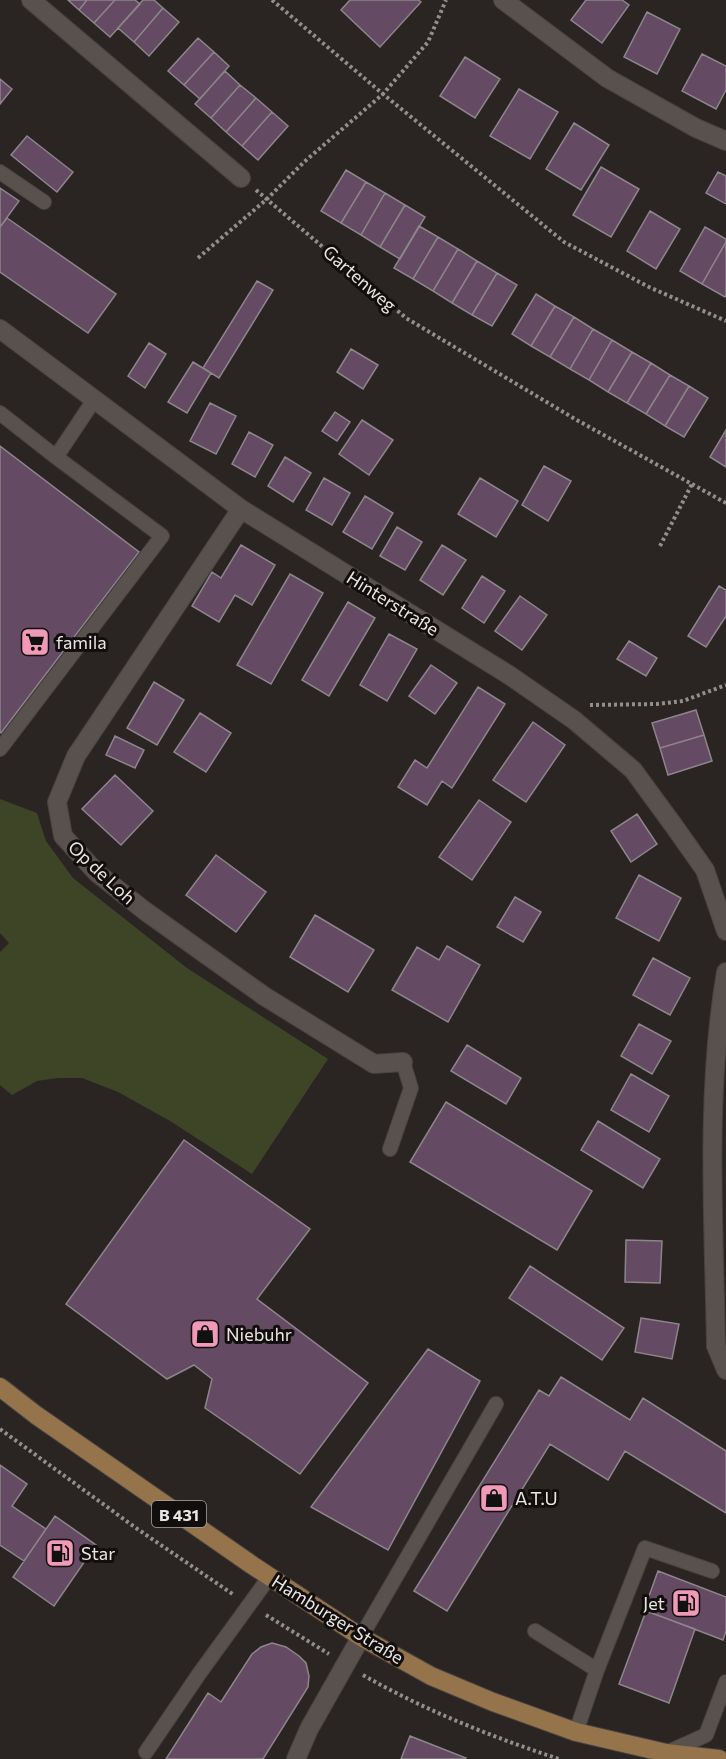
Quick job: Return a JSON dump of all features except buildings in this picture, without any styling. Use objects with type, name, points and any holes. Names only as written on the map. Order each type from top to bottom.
[{"type":"main road","name":"Hamburger Straße","points":[[0,1387],[36,1415],[270,1576],[361,1637],[431,1676],[493,1702],[576,1732],[666,1756],[719,1759]]},
{"type":"street","points":[[31,0],[241,178]]},
{"type":"street","points":[[502,0],[607,78],[696,128],[726,141]]},
{"type":"street","name":"Hinterstraße","points":[[0,329],[241,509],[509,675],[574,720],[633,770],[674,826],[705,870],[726,931]]},
{"type":"street","name":"Op de Loh","points":[[241,509],[75,756],[57,802],[63,836],[97,873],[145,911],[264,996],[374,1064],[402,1062]]},
{"type":"street","points":[[726,972],[716,1055],[713,1134],[720,1161],[716,1346],[726,1370]]},
{"type":"street","points":[[296,1759],[309,1729],[361,1637]]},
{"type":"lane","points":[[0,172],[44,202]]},
{"type":"lane","points":[[56,457],[94,400]]},
{"type":"lane","points":[[0,413],[162,536],[0,749]]},
{"type":"lane","points":[[390,1149],[411,1088],[402,1062]]},
{"type":"lane","points":[[361,1637],[496,1404]]},
{"type":"lane","points":[[576,1732],[597,1670],[645,1548],[712,1571]]},
{"type":"lane","points":[[146,1752],[270,1576]]},
{"type":"lane","points":[[535,1631],[597,1670]]},
{"type":"lane","points":[[666,1756],[706,1735],[726,1682]]},
{"type":"path","points":[[272,0],[564,242],[649,287],[726,321]]},
{"type":"path","points":[[198,258],[383,94],[428,42],[446,0]]},
{"type":"path","name":"Gartenweg","points":[[241,178],[406,318],[575,419],[726,503]]},
{"type":"path","points":[[660,546],[693,484]]},
{"type":"path","points":[[574,720],[590,704],[657,704],[683,701],[726,685]]},
{"type":"green space","points":[[0,799],[37,813],[46,841],[73,878],[187,968],[328,1059],[252,1174],[170,1121],[118,1092],[82,1078],[37,1081],[12,1095],[0,1085],[0,952],[9,943],[0,933]]},
{"type":"place","name":"famila","points":[[35,642]]},
{"type":"place","name":"Niebuhr","points":[[205,1334]]},
{"type":"place","name":"A.T.U","points":[[494,1498]]},
{"type":"place","name":"Star","points":[[60,1553]]},
{"type":"place","name":"Jet","points":[[686,1603]]}]
